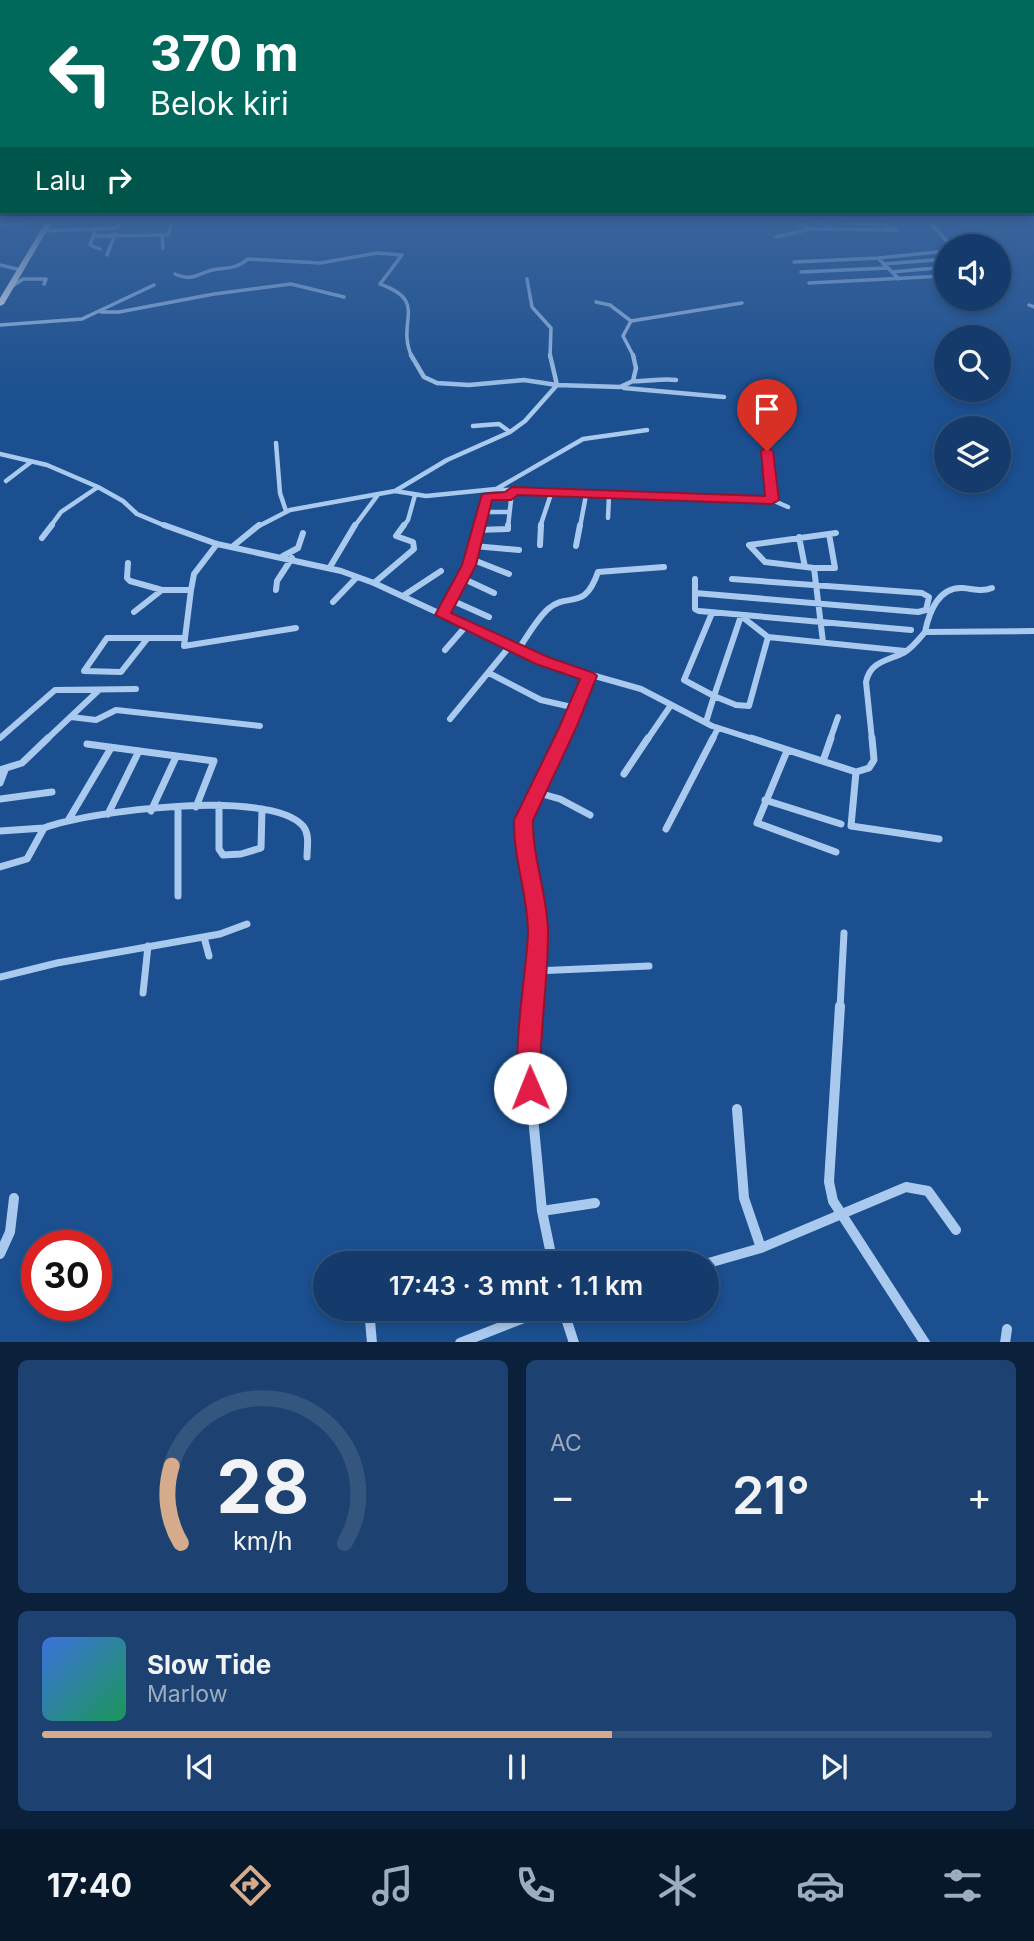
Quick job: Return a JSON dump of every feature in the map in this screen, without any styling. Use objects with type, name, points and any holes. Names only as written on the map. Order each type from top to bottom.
[{"type":"highway","points":[[0,304],[2,294]]},
{"type":"street","points":[[2,294],[20,283]]},
{"type":"street","points":[[381,283],[397,289],[405,296],[409,324],[405,337],[424,377],[430,381],[444,384],[519,379],[557,385],[622,387],[724,397]]},
{"type":"street","points":[[528,283],[531,307],[548,319],[551,326],[551,368],[557,385]]},
{"type":"street","points":[[809,283],[817,283]]},
{"type":"street","points":[[0,325],[82,319],[105,312],[291,284],[344,297]]},
{"type":"street","points":[[105,312],[115,302],[154,285]]},
{"type":"street","points":[[596,302],[610,305],[631,321],[742,303]]},
{"type":"street","points":[[82,319],[85,323],[83,326]]},
{"type":"street","points":[[631,321],[623,336],[636,356],[633,382]]},
{"type":"street","points":[[519,379],[520,371]]},
{"type":"street","points":[[622,387],[633,382],[648,382],[657,378],[676,380]]},
{"type":"street","points":[[232,547],[264,522],[286,511],[394,491],[447,460],[510,432],[525,421],[557,385]]},
{"type":"street","points":[[473,426],[501,425],[510,432]]},
{"type":"street","points":[[496,489],[583,439],[648,429]]},
{"type":"street","points":[[276,443],[280,492],[286,511]]},
{"type":"street","points":[[767,451],[772,500]]},
{"type":"street","points":[[2,456],[31,461],[98,487],[123,501],[137,514],[217,544],[330,567],[374,583],[518,650],[589,676],[632,686],[718,728],[856,772],[869,768],[874,760],[866,682],[868,671],[877,663],[907,651],[925,632],[928,616],[946,593],[957,588],[984,591],[992,588]]},
{"type":"street","points":[[6,481],[31,461]]},
{"type":"street","points":[[42,538],[61,512],[98,487]]},
{"type":"street","points":[[394,491],[415,495],[496,489],[512,493]]},
{"type":"street","points":[[480,529],[508,529],[512,493]]},
{"type":"street","points":[[443,615],[471,559],[486,497],[512,493],[772,500],[788,507]]},
{"type":"street","points":[[540,545],[539,531],[551,494]]},
{"type":"street","points":[[374,583],[414,549],[413,542],[396,536],[408,520],[415,495]]},
{"type":"street","points":[[576,546],[586,495]]},
{"type":"street","points":[[330,567],[351,531],[378,496]]},
{"type":"street","points":[[608,518],[609,496]]},
{"type":"street","points":[[483,512],[509,512]]},
{"type":"street","points":[[283,556],[298,548],[303,533]]},
{"type":"street","points":[[829,534],[836,568],[765,562],[749,545],[836,533]]},
{"type":"street","points":[[799,537],[805,567]]},
{"type":"street","points":[[217,544],[194,574],[184,646],[296,628]]},
{"type":"street","points":[[474,546],[519,553]]},
{"type":"street","points":[[276,590],[277,581],[292,558]]},
{"type":"street","points":[[471,559],[509,574]]},
{"type":"street","points":[[128,563],[127,578],[130,581],[162,590],[191,590]]},
{"type":"street","points":[[518,650],[549,608],[583,597],[593,586],[598,572],[664,567]]},
{"type":"street","points":[[814,568],[823,642]]},
{"type":"street","points":[[403,596],[441,571]]},
{"type":"street","points":[[333,602],[357,577]]},
{"type":"street","points":[[462,578],[494,593]]},
{"type":"street","points":[[695,579],[696,610],[911,630]]},
{"type":"street","points":[[695,593],[922,612],[928,609],[929,597],[922,593],[732,579]]},
{"type":"street","points":[[134,612],[162,590]]},
{"type":"street","points":[[451,600],[489,617]]},
{"type":"street","points":[[712,613],[684,680],[742,708],[749,707],[768,637]]},
{"type":"street","points":[[741,616],[768,637],[907,651]]},
{"type":"street","points":[[706,722],[741,616]]},
{"type":"street","points":[[445,650],[466,626]]},
{"type":"street","points":[[925,632],[1034,631]]},
{"type":"street","points":[[147,639],[121,672],[85,671],[107,638],[183,638]]},
{"type":"street","points":[[450,719],[510,646]]},
{"type":"street","points":[[489,673],[519,692],[547,703],[576,708]]},
{"type":"street","points":[[550,1251],[542,1211],[528,1065],[537,923],[533,881],[523,834],[524,820],[535,792],[589,676]]},
{"type":"street","points":[[0,738],[55,690],[136,689]]},
{"type":"street","points":[[0,783],[2,770],[22,763],[99,690]]},
{"type":"street","points":[[624,774],[671,705]]},
{"type":"street","points":[[71,717],[96,720],[116,710],[260,726]]},
{"type":"street","points":[[823,761],[838,717]]},
{"type":"street","points":[[666,829],[718,728]]},
{"type":"street","points":[[87,744],[215,762],[196,807]]},
{"type":"street","points":[[69,819],[111,748]]},
{"type":"street","points":[[108,814],[139,751]]},
{"type":"street","points":[[787,751],[757,819],[760,826],[836,852]]},
{"type":"street","points":[[151,811],[176,757]]},
{"type":"street","points":[[856,772],[851,827],[939,839]]},
{"type":"street","points":[[0,799],[52,792]]},
{"type":"street","points":[[535,792],[560,799],[590,815]]},
{"type":"street","points":[[765,800],[841,824]]},
{"type":"street","points":[[0,831],[44,828],[69,819],[108,814],[246,804],[303,825],[307,831],[307,857]]},
{"type":"street","points":[[219,805],[219,853],[223,855],[241,854],[261,848],[262,809]]},
{"type":"street","points":[[178,809],[178,895]]},
{"type":"street","points":[[0,867],[28,859],[35,852],[44,828]]},
{"type":"street","points":[[0,977],[57,963],[204,937],[235,930],[247,924]]},
{"type":"street","points":[[844,933],[829,1182],[833,1201],[841,1216],[925,1342]]},
{"type":"street","points":[[204,937],[209,956]]},
{"type":"street","points":[[143,993],[148,946]]},
{"type":"street","points":[[535,971],[649,967]]},
{"type":"street","points":[[737,1109],[738,1168],[751,1229],[761,1248]]},
{"type":"street","points":[[719,1260],[761,1248],[906,1187],[924,1188],[956,1230]]},
{"type":"street","points":[[0,1254],[10,1232],[14,1198]]},
{"type":"street","points":[[542,1211],[595,1203]]},
{"type":"street","points":[[370,1321],[372,1342]]},
{"type":"street","points":[[460,1342],[515,1321]]},
{"type":"street","points":[[567,1321],[575,1342]]},
{"type":"street","points":[[1004,1342],[1006,1329]]},
{"type":"route","points":[[530,1088],[528,1065],[538,932],[533,881],[523,834],[524,820],[542,777],[568,728],[589,676],[542,661],[443,615],[469,565],[486,497],[511,496],[512,491],[772,500],[767,451]]}]
